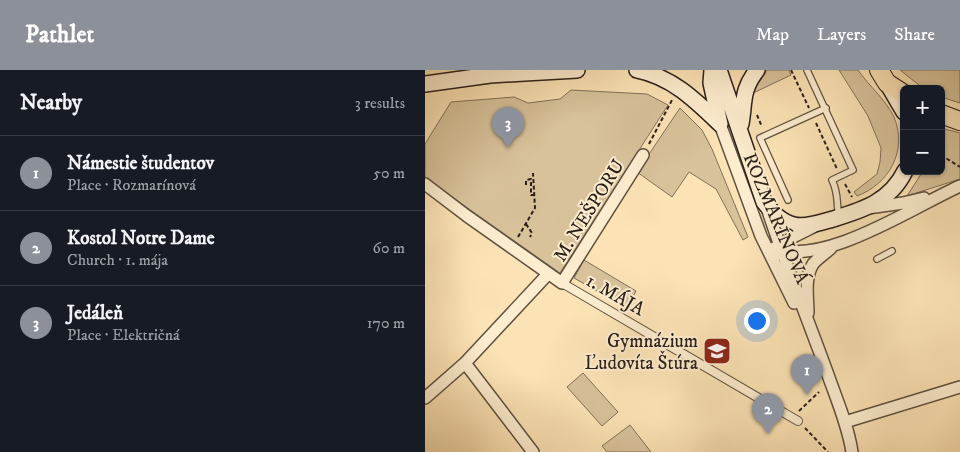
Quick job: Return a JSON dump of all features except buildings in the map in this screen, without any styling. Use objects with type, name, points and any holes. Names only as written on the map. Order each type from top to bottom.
[{"type":"main road","points":[[425,84],[490,75],[577,70]]},
{"type":"main road","points":[[637,70],[649,72],[681,89],[720,124]]},
{"type":"main road","points":[[712,70],[711,83],[720,124]]},
{"type":"main road","points":[[719,70],[764,202],[772,212],[790,224],[801,225],[823,222],[839,217],[860,204],[888,194],[902,175]]},
{"type":"main road","points":[[740,133],[744,94],[748,82],[757,70]]},
{"type":"main road","points":[[883,76],[900,91]]},
{"type":"main road","points":[[883,76],[900,105]]},
{"type":"main road","points":[[945,115],[960,121]]},
{"type":"street","name":"ROZMARÍNOVÁ","points":[[720,124],[765,244],[792,299],[809,322]]},
{"type":"street","name":"M. NEŠPORU","points":[[562,283],[643,155]]},
{"type":"street","name":"1. MÁJA","points":[[425,184],[562,283],[795,419]]},
{"type":"street","points":[[765,244],[781,250],[814,250],[835,245],[884,224],[960,186]]},
{"type":"street","points":[[860,204],[903,203],[943,194]]},
{"type":"street","name":"ROZMARÍNOVÁ","points":[[764,202],[845,422],[852,452]]},
{"type":"street","points":[[774,262],[791,238],[823,222]]},
{"type":"street","points":[[809,322],[807,287],[809,275],[813,265],[835,245]]},
{"type":"street","name":"M. NEŠPORU","points":[[425,398],[465,364],[548,274]]},
{"type":"street","points":[[465,364],[533,452]]},
{"type":"street","points":[[845,422],[889,403],[960,387]]},
{"type":"lane","points":[[807,70],[853,170],[832,180],[838,194],[837,209],[839,217]]},
{"type":"lane","points":[[789,200],[760,138],[826,108]]},
{"type":"lane","points":[[877,259],[892,251]]},
{"type":"path","points":[[643,155],[673,98]]},
{"type":"path","points":[[754,108],[766,136]]},
{"type":"path","points":[[945,158],[960,167]]},
{"type":"path","points":[[512,248],[535,208],[533,173]]},
{"type":"path","points":[[841,176],[860,204]]},
{"type":"path","points":[[526,185],[526,180],[531,180],[531,195],[534,195]]},
{"type":"path","points":[[526,224],[532,233],[530,237]]},
{"type":"path","points":[[819,392],[795,419],[828,452]]},
{"type":"shaded area","points":[[767,70],[789,70],[791,75],[749,95],[755,80],[759,82]]},
{"type":"shaded area","points":[[839,70],[858,70],[891,111],[898,130],[899,142],[893,165],[878,183],[868,191],[857,196],[854,192],[877,174],[881,148],[868,116]]},
{"type":"shaded area","points":[[900,70],[960,70],[960,103],[945,98],[945,85],[919,85]]},
{"type":"shaded area","points":[[571,90],[647,94],[668,105],[560,273],[425,178],[425,144],[451,102],[514,97],[528,103],[560,99]]},
{"type":"shaded area","points":[[680,108],[702,130],[712,149],[748,237],[743,240],[716,189],[689,172],[672,197],[637,172]]},
{"type":"shaded area","points":[[945,129],[960,133],[960,179],[907,196],[920,175],[945,175]]},
{"type":"shaded area","points":[[584,260],[636,291],[627,308],[574,278]]},
{"type":"shaded area","points":[[583,373],[618,412],[602,426],[567,387]]},
{"type":"shaded area","points":[[630,425],[651,452],[607,452],[602,446]]},
{"type":"place","name":"Jedáleň","points":[[508,148]]},
{"type":"place","name":"Gymnázium Ľudovíta Štúra","points":[[717,351]]},
{"type":"place","name":"Námestie študentov","points":[[807,395]]},
{"type":"place","name":"Kostol Notre Dame","points":[[768,434]]}]
